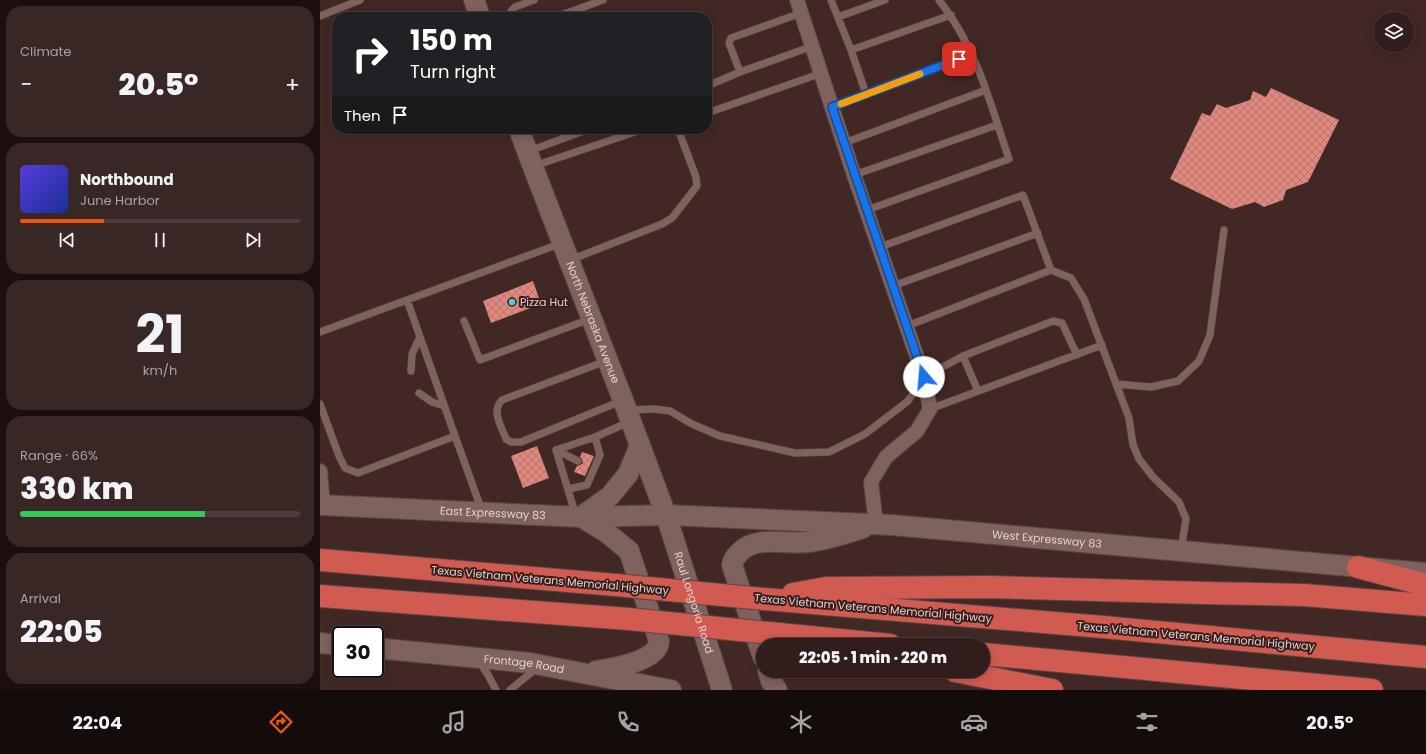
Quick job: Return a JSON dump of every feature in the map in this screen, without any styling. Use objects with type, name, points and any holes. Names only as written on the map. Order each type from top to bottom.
[{"type":"highway","points":[[320,550],[513,576]]},
{"type":"highway","name":"Texas Vietnam Veterans Memorial Highway","points":[[320,560],[1095,626],[1426,657]]},
{"type":"highway","points":[[1358,567],[1425,598]]},
{"type":"highway","points":[[764,599],[826,588],[990,587],[1425,598]]},
{"type":"highway","points":[[320,596],[629,619],[819,638]]},
{"type":"highway","points":[[320,600],[378,601]]},
{"type":"highway","points":[[990,655],[1372,690]]},
{"type":"highway","points":[[990,678],[1052,690]]},
{"type":"main road","points":[[474,0],[478,12]]},
{"type":"main road","name":"North Nebraska Avenue","points":[[521,134],[666,515]]},
{"type":"main road","points":[[581,673],[619,667],[644,658],[655,650],[659,643],[629,551],[606,532],[579,517],[615,491],[628,474],[640,445]]},
{"type":"main road","name":"East Expressway 83","points":[[322,505],[579,517],[666,515]]},
{"type":"main road","name":"West Expressway 83","points":[[666,515],[876,524],[1426,573]]},
{"type":"main road","name":"Raul Longoria Road","points":[[666,515],[722,690]]},
{"type":"main road","points":[[757,638],[732,565],[736,555],[745,547],[761,542],[806,542],[830,539],[876,524]]},
{"type":"main road","points":[[320,642],[332,644]]},
{"type":"main road","name":"Frontage Road","points":[[384,649],[541,665],[671,690]]},
{"type":"main road","points":[[770,678],[777,690]]},
{"type":"street","points":[[799,6],[854,175],[924,377],[930,409],[917,431],[886,458],[871,482],[876,524]]},
{"type":"street","points":[[320,471],[322,505]]},
{"type":"lane","points":[[320,16],[360,0]]},
{"type":"lane","points":[[510,12],[515,7],[534,0]]},
{"type":"lane","points":[[570,12],[603,0]]},
{"type":"lane","points":[[831,0],[852,50],[866,94]]},
{"type":"lane","points":[[838,17],[885,0]]},
{"type":"lane","points":[[867,210],[1009,160],[973,54],[951,15],[939,0]]},
{"type":"lane","points":[[740,72],[729,43],[731,38],[799,6]]},
{"type":"lane","points":[[852,50],[951,15]]},
{"type":"lane","points":[[712,84],[812,46]]},
{"type":"lane","points":[[832,107],[973,54]]},
{"type":"lane","points":[[712,111],[822,73]]},
{"type":"lane","points":[[844,143],[986,90]]},
{"type":"lane","points":[[854,175],[997,125]]},
{"type":"lane","points":[[530,159],[567,134]]},
{"type":"lane","points":[[530,159],[625,134]]},
{"type":"lane","points":[[320,332],[407,300],[662,224],[672,218],[697,186],[696,178],[680,134]]},
{"type":"lane","points":[[880,247],[1023,195],[1051,270]]},
{"type":"lane","points":[[1116,384],[1151,387],[1178,381],[1199,361],[1210,335],[1224,230]]},
{"type":"lane","points":[[893,286],[1038,233]]},
{"type":"lane","points":[[907,326],[1051,270],[1071,278],[1084,299],[1102,345],[1129,418],[1133,445],[1139,458],[1154,477],[1179,502],[1186,519],[1181,551]]},
{"type":"lane","points":[[407,300],[482,512]]},
{"type":"lane","points":[[464,321],[480,360],[592,318]]},
{"type":"lane","points":[[608,360],[502,400],[497,405],[496,412],[506,439],[511,442],[521,442],[627,410],[654,409],[670,411],[692,424],[720,436],[796,453],[829,452],[865,434],[908,402],[924,377],[963,356],[1053,321],[1062,323],[1077,354]]},
{"type":"lane","points":[[411,371],[412,354],[420,337]]},
{"type":"lane","points":[[930,409],[1102,345]]},
{"type":"lane","points":[[963,356],[978,391]]},
{"type":"lane","points":[[419,393],[432,402],[444,406]]},
{"type":"lane","points":[[320,404],[339,456],[345,468],[358,473],[455,436]]},
{"type":"lane","points":[[556,450],[595,437],[627,410]]},
{"type":"lane","points":[[568,489],[587,484],[592,468],[600,455],[595,437]]},
{"type":"lane","points":[[556,450],[578,461]]},
{"type":"lane","points":[[556,450],[568,489],[579,517]]},
{"type":"lane","points":[[475,658],[487,673],[496,690]]},
{"type":"lane","points":[[510,690],[541,665]]},
{"type":"building","points":[[1271,88],[1339,120],[1308,182],[1286,190],[1283,200],[1264,207],[1255,202],[1232,209],[1170,179],[1202,113],[1210,116],[1217,104],[1226,108],[1250,100],[1253,91],[1266,97]]},
{"type":"building","name":"Pizza Hut","points":[[533,281],[541,304],[491,323],[483,301]]},
{"type":"building","points":[[537,446],[549,478],[523,488],[511,456]]},
{"type":"building","points":[[582,452],[594,456],[585,476],[574,472],[577,466],[583,463],[580,457]]},
{"type":"slow traffic","points":[[841,104],[920,74]]},
{"type":"place","name":"Pizza Hut","points":[[512,302]]},
{"type":"route","points":[[924,377],[832,107],[959,59]]}]
